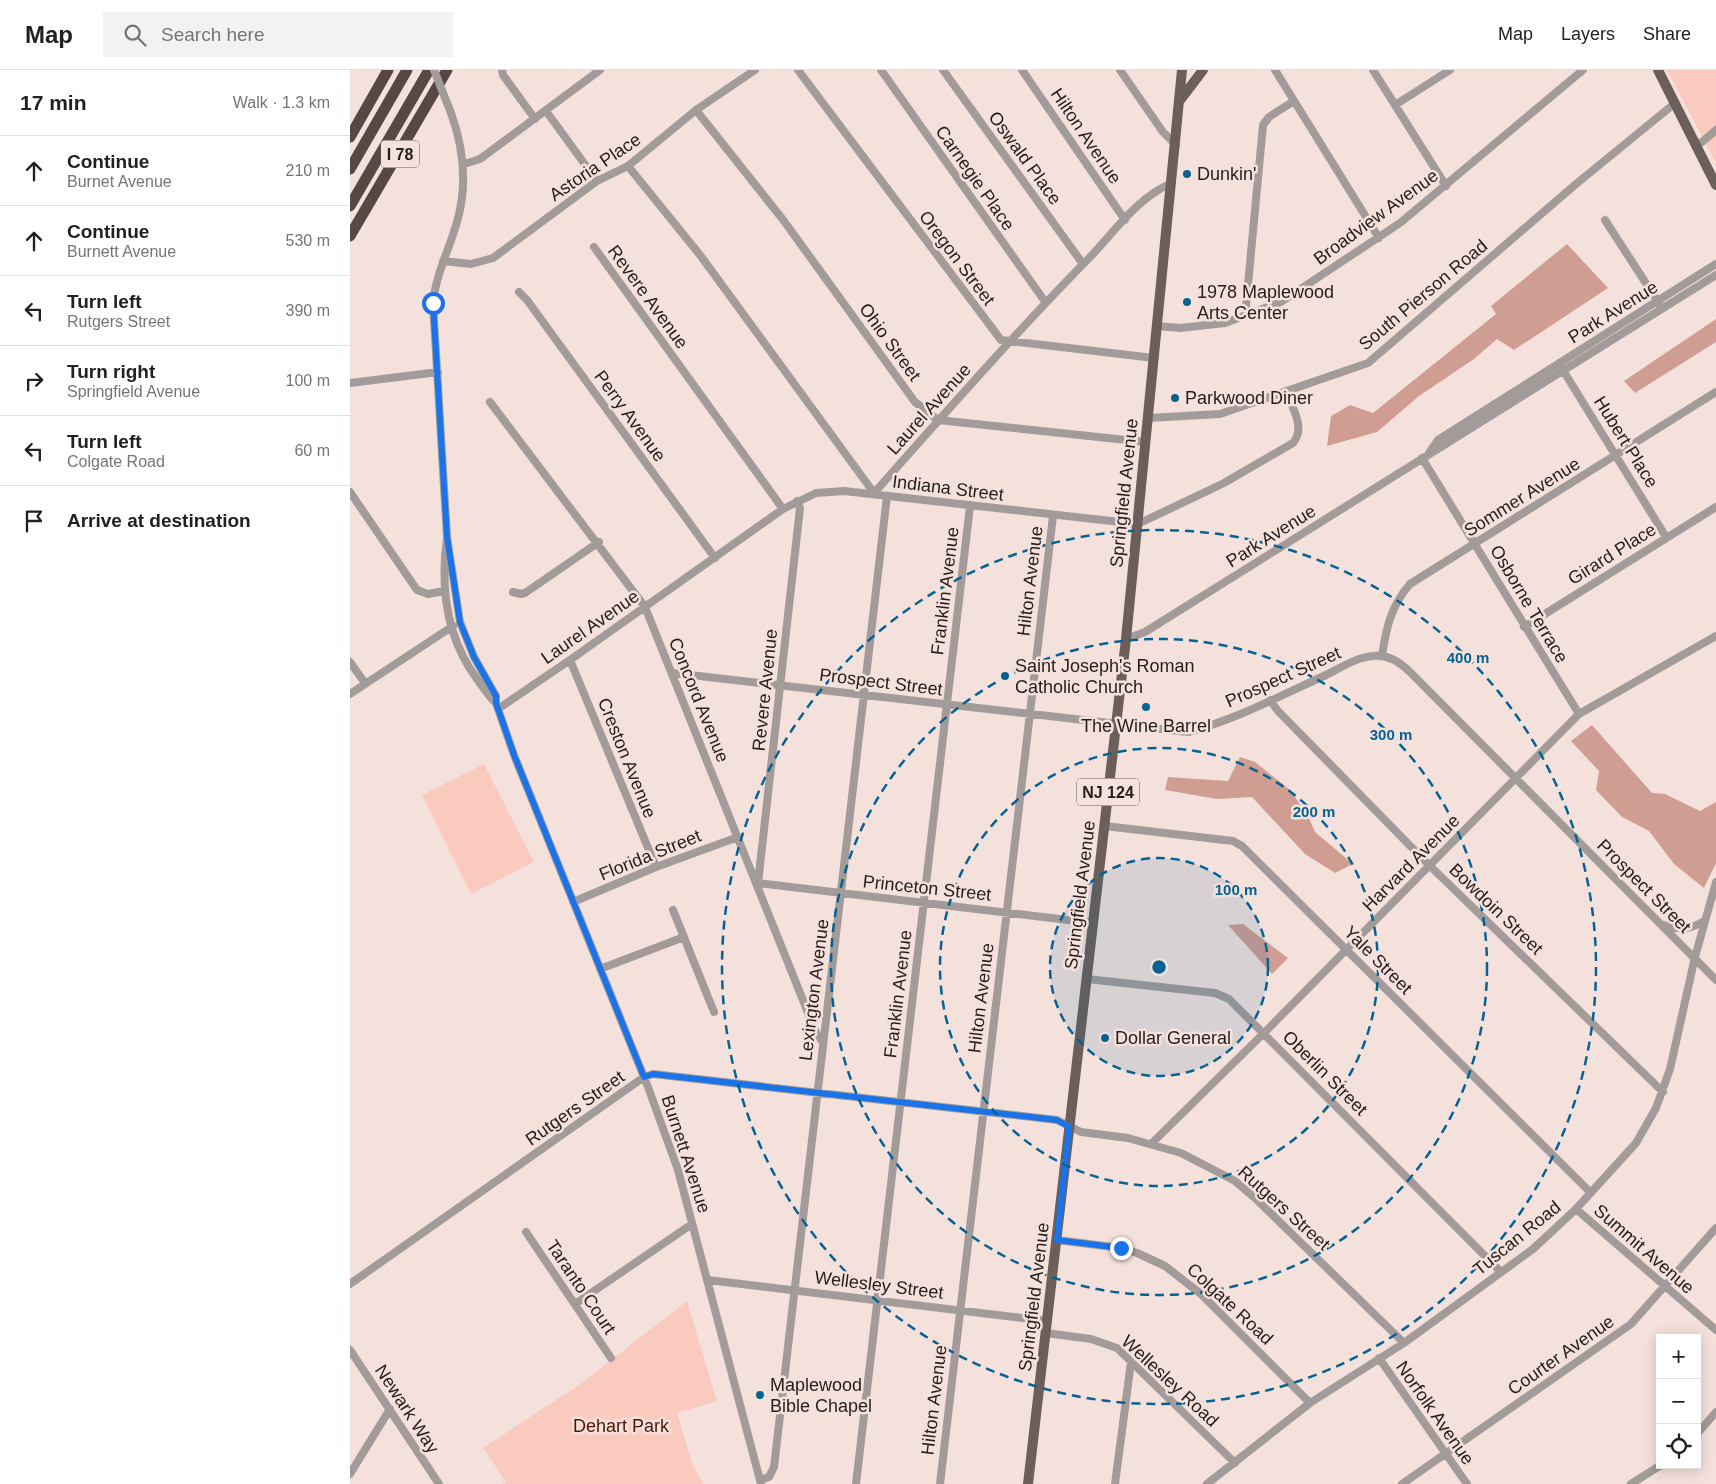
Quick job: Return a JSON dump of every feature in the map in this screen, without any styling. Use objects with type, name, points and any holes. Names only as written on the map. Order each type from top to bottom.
[{"type":"highway","points":[[350,137],[388,70]]},
{"type":"highway","name":"I 78","points":[[350,168],[407,70]]},
{"type":"highway","name":"I 78","points":[[350,206],[429,70]]},
{"type":"highway","name":"I 78","points":[[350,236],[447,70]]},
{"type":"main road","name":"Springfield Avenue","points":[[1028,1484],[1105,826],[1114,725],[1126,639],[1181,100],[1182,70]]},
{"type":"main road","points":[[1181,100],[1203,70]]},
{"type":"main road","points":[[1658,70],[1716,185]]},
{"type":"street","points":[[434,70],[458,134],[464,164],[464,186],[459,214],[437,278],[433,303],[447,537]]},
{"type":"street","points":[[502,70],[503,75],[535,119]]},
{"type":"street","points":[[464,164],[476,161],[600,70]]},
{"type":"street","name":"Astoria Place","points":[[443,261],[471,264],[493,258],[597,181],[628,166],[696,110],[755,70]]},
{"type":"street","name":"Oregon Street","points":[[798,70],[1001,340],[1009,342]]},
{"type":"street","name":"Carnegie Place","points":[[881,70],[1046,302]]},
{"type":"street","name":"Oswald Place","points":[[943,70],[1083,264]]},
{"type":"street","name":"Hilton Avenue","points":[[1022,70],[1125,220]]},
{"type":"street","points":[[1120,70],[1163,132],[1176,145]]},
{"type":"street","points":[[1275,70],[1378,238]]},
{"type":"street","points":[[1373,70],[1446,186]]},
{"type":"street","points":[[1394,105],[1450,70]]},
{"type":"street","name":"Broadview Avenue","points":[[1157,326],[1199,326],[1225,323],[1249,316],[1282,302],[1378,238],[1446,186],[1583,70]]},
{"type":"street","points":[[1249,316],[1246,306],[1263,125],[1269,116],[1294,101]]},
{"type":"street","name":"South Pierson Road","points":[[1148,418],[1220,414],[1368,363],[1576,184],[1674,104]]},
{"type":"street","name":"Ohio Street","points":[[696,110],[784,221],[915,402],[938,420]]},
{"type":"street","points":[[546,111],[597,181]]},
{"type":"street","points":[[1696,147],[1716,130]]},
{"type":"street","name":"Indiana Street","points":[[628,166],[706,263],[874,493],[1052,516],[1138,524]]},
{"type":"street","name":"Laurel Avenue","points":[[497,706],[570,660],[797,501],[825,492],[874,493],[1046,302],[1155,190],[1172,183]]},
{"type":"street","points":[[1605,220],[1660,305]]},
{"type":"street","name":"Revere Avenue","points":[[594,247],[783,509]]},
{"type":"street","name":"Park Avenue","points":[[1660,305],[1716,264]]},
{"type":"street","name":"Park Avenue","points":[[1126,639],[1145,632],[1429,453],[1443,448],[1561,367],[1660,305],[1716,275]]},
{"type":"street","name":"Perry Avenue","points":[[519,292],[527,300],[715,558]]},
{"type":"street","points":[[1009,342],[1154,358]]},
{"type":"street","name":"Hubert Place","points":[[1561,367],[1666,537]]},
{"type":"street","points":[[350,383],[438,372]]},
{"type":"street","points":[[1138,524],[1224,483],[1292,443],[1298,435],[1299,425],[1287,392]]},
{"type":"street","name":"Sommer Avenue","points":[[1382,656],[1390,615],[1404,590],[1410,584],[1716,392]]},
{"type":"street","name":"Concord Avenue","points":[[490,402],[598,542],[645,607],[673,672],[817,1035],[823,1042]]},
{"type":"street","points":[[938,420],[1145,442]]},
{"type":"street","name":"Osborne Terrace","points":[[1422,458],[1579,714]]},
{"type":"street","points":[[350,492],[417,590],[428,594],[444,591]]},
{"type":"street","name":"Lexington Avenue","points":[[761,1482],[769,1477],[774,1467],[863,695],[888,496]]},
{"type":"street","name":"Revere Avenue","points":[[758,884],[800,508],[797,501]]},
{"type":"street","name":"Franklin Avenue","points":[[856,1484],[970,506]]},
{"type":"street","name":"Girard Place","points":[[1524,627],[1716,507]]},
{"type":"street","name":"Hilton Avenue","points":[[940,1484],[1052,516]]},
{"type":"street","name":"Burnett Avenue","points":[[447,537],[444,560],[444,591],[450,627],[471,672],[497,706]]},
{"type":"street","name":"Burnett Avenue","points":[[447,537],[460,622],[474,657],[496,696],[497,706],[514,755],[644,1077],[678,1170],[761,1482]]},
{"type":"street","points":[[513,592],[525,593],[598,542]]},
{"type":"street","points":[[350,694],[460,622]]},
{"type":"street","name":"Harvard Avenue","points":[[1152,1143],[1264,1033],[1579,714],[1716,636]]},
{"type":"street","name":"Prospect Street","points":[[673,672],[1114,725],[1188,732],[1270,700],[1367,656],[1382,656],[1396,660],[1716,980]]},
{"type":"street","name":"Creston Avenue","points":[[570,660],[656,868]]},
{"type":"street","points":[[350,662],[365,683]]},
{"type":"street","name":"Bowdoin Street","points":[[1270,700],[1278,711],[1429,865],[1663,1092]]},
{"type":"street","name":"Yale Street","points":[[1105,826],[1233,841],[1242,846],[1591,1193]]},
{"type":"street","name":"Florida Street","points":[[574,902],[738,837]]},
{"type":"street","name":"Tuscan Road","points":[[1207,1484],[1310,1403],[1404,1343],[1534,1248],[1576,1209],[1636,1143],[1663,1092],[1704,920],[1716,882]]},
{"type":"street","name":"Princeton Street","points":[[758,884],[1093,923]]},
{"type":"street","points":[[673,910],[714,1012]]},
{"type":"street","points":[[1662,925],[1678,930],[1689,928],[1704,920]]},
{"type":"street","points":[[600,968],[684,937]]},
{"type":"street","name":"Oberlin Street","points":[[1087,978],[1215,993],[1229,999],[1501,1272]]},
{"type":"street","name":"Rutgers Street","points":[[350,1284],[644,1077],[653,1074],[1057,1120],[1081,1132],[1152,1143],[1181,1152],[1235,1181],[1256,1199],[1404,1343]]},
{"type":"street","name":"Summit Avenue","points":[[1576,1209],[1716,1330]]},
{"type":"street","points":[[576,1304],[692,1224]]},
{"type":"street","name":"Courter Avenue","points":[[1402,1484],[1631,1324],[1716,1228]]},
{"type":"street","name":"Taranto Court","points":[[526,1232],[611,1358]]},
{"type":"street","name":"Colgate Road","points":[[1057,1240],[1121,1248],[1165,1266],[1201,1294],[1310,1403]]},
{"type":"street","name":"Wellesley Street","points":[[708,1280],[1047,1321]]},
{"type":"street","name":"Wellesley Road","points":[[1046,1333],[1108,1343],[1117,1348],[1235,1463]]},
{"type":"street","name":"Newark Way","points":[[350,1350],[439,1484]]},
{"type":"street","name":"Norfolk Avenue","points":[[1379,1358],[1467,1484]]},
{"type":"street","points":[[1115,1484],[1131,1362]]},
{"type":"street","points":[[350,1474],[390,1408]]},
{"type":"street","points":[[1701,1429],[1716,1412]]},
{"type":"street","points":[[1631,1484],[1656,1468]]},
{"type":"green space","points":[[1667,70],[1716,70],[1716,163]]},
{"type":"green space","points":[[484,764],[534,862],[471,894],[422,795]]},
{"type":"green space","name":"Dehart Park","points":[[687,1301],[717,1401],[677,1413],[692,1463],[703,1484],[502,1484],[506,1482],[483,1448],[579,1385]]},
{"type":"shaded area","points":[[1567,244],[1608,288],[1514,350],[1497,339],[1474,359],[1419,396],[1377,432],[1327,446],[1331,416],[1350,405],[1373,413],[1496,314],[1491,306]]},
{"type":"shaded area","points":[[1716,319],[1716,342],[1635,393],[1624,381]]},
{"type":"shaded area","points":[[1592,725],[1652,793],[1665,794],[1700,811],[1716,802],[1716,863],[1704,888],[1674,864],[1649,831],[1622,817],[1596,790],[1599,771],[1571,741]]},
{"type":"shaded area","points":[[1240,757],[1255,762],[1290,790],[1308,816],[1315,832],[1353,864],[1335,873],[1305,854],[1252,797],[1217,799],[1165,790],[1168,777],[1228,781]]},
{"type":"shaded area","points":[[1243,924],[1288,958],[1272,974],[1228,925]]},
{"type":"place","name":"Dunkin'","points":[[1187,174]]},
{"type":"place","name":"1978 Maplewood Arts Center","points":[[1187,302]]},
{"type":"place","name":"Parkwood Diner","points":[[1175,398]]},
{"type":"place","name":"Saint Joseph's Roman Catholic Church","points":[[1005,676]]},
{"type":"place","name":"The Wine Barrel","points":[[1146,707]]},
{"type":"place","name":"Dollar General","points":[[1105,1038]]},
{"type":"place","name":"Maplewood Bible Chapel","points":[[760,1395]]},
{"type":"route","points":[[433,303],[441,409],[447,537],[460,622],[474,657],[496,696],[496,703],[514,755],[644,1077],[653,1074],[1057,1120],[1069,1127],[1057,1240],[1121,1248]]}]
